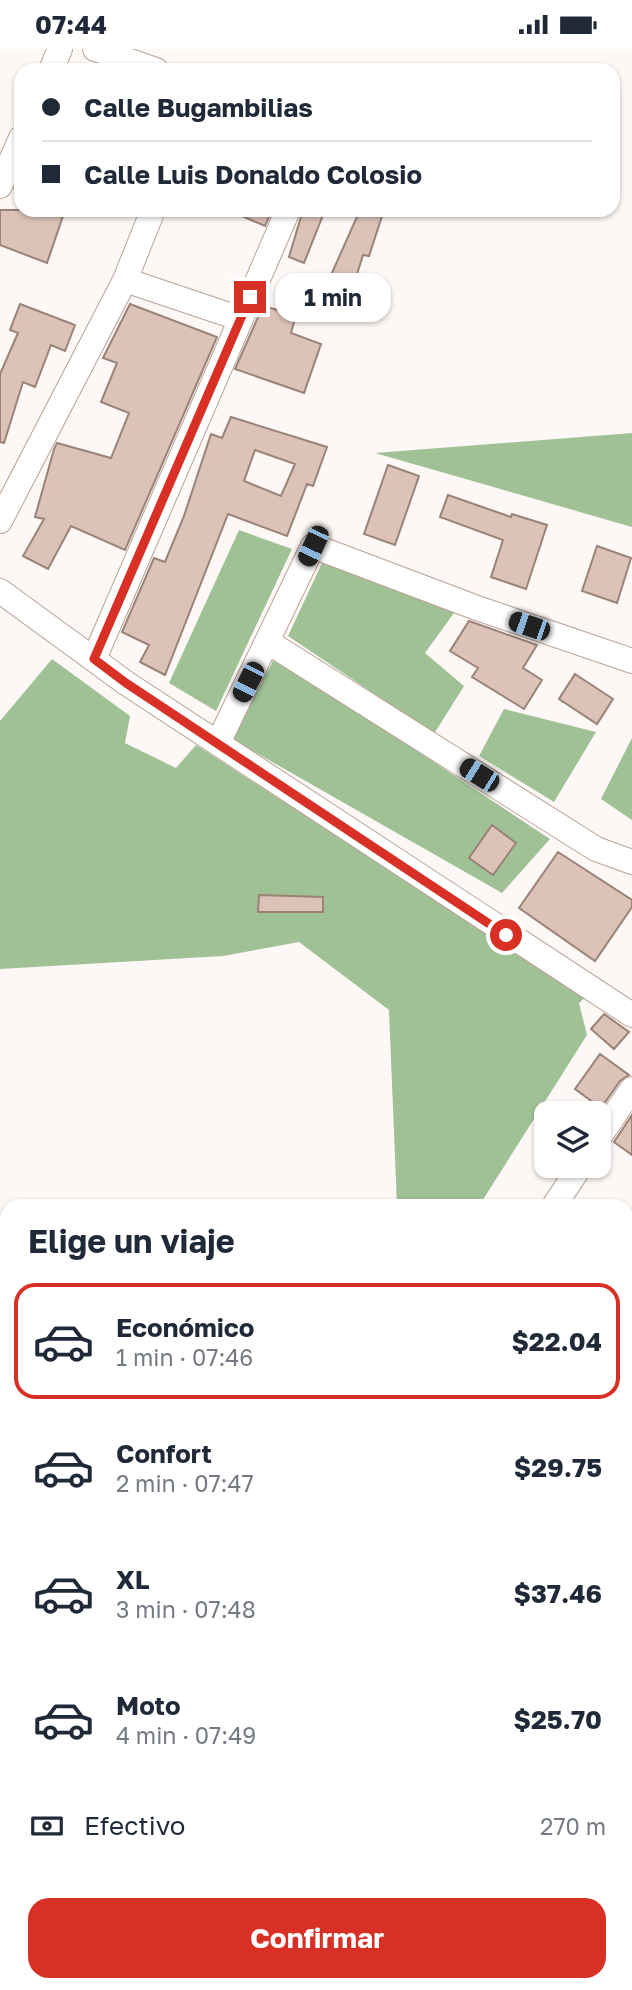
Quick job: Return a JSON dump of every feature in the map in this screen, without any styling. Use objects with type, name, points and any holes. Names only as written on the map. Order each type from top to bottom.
[{"type":"street","points":[[95,49],[136,63]]},
{"type":"street","points":[[0,186],[14,154]]},
{"type":"street","points":[[0,521],[125,280],[150,217]]},
{"type":"street","points":[[94,659],[285,217]]},
{"type":"street","points":[[125,280],[241,319]]},
{"type":"street","points":[[218,743],[313,546],[477,608],[632,661]]},
{"type":"street","points":[[0,591],[218,743],[632,1015]]},
{"type":"street","points":[[268,642],[596,849],[632,862]]},
{"type":"street","points":[[611,1120],[632,1089]]},
{"type":"street","points":[[559,1199],[572,1178]]},
{"type":"green space","points":[[632,433],[632,527],[375,453]]},
{"type":"green space","points":[[239,530],[292,549],[216,711],[169,683]]},
{"type":"green space","points":[[322,563],[459,606],[425,653],[464,686],[434,734],[288,636]]},
{"type":"green space","points":[[275,657],[550,839],[502,893],[232,739]]},
{"type":"green space","points":[[52,659],[130,716],[125,743],[176,768],[196,745],[586,997],[579,1003],[587,1035],[545,1101],[534,1101],[534,1119],[483,1199],[397,1199],[389,1010],[299,942],[223,956],[0,969],[0,721]]},
{"type":"green space","points":[[504,709],[596,732],[554,802],[479,756]]},
{"type":"green space","points":[[632,738],[632,820],[601,799]]},
{"type":"building","points":[[0,210],[14,210],[14,217],[63,217],[47,263],[0,245]]},
{"type":"building","points":[[244,217],[269,217],[265,226]]},
{"type":"building","points":[[301,217],[322,217],[304,263],[289,257]]},
{"type":"building","points":[[357,217],[382,217],[369,256],[363,255],[353,287],[361,289],[355,312],[319,302]]},
{"type":"building","points":[[20,304],[75,325],[65,351],[51,345],[35,387],[23,382],[4,443],[0,442],[0,374],[18,333],[10,330]]},
{"type":"building","points":[[130,304],[217,337],[125,550],[71,526],[48,569],[23,556],[44,519],[35,517],[57,443],[111,458],[129,413],[101,402],[117,363],[103,358]]},
{"type":"building","points":[[263,306],[296,315],[291,333],[321,344],[304,393],[235,369]]},
{"type":"building","points":[[231,417],[327,447],[313,486],[307,484],[287,536],[228,514],[165,675],[140,662],[149,645],[122,632],[154,558],[165,562],[184,516],[211,434],[222,438]],"holes":[[[255,450],[295,464],[281,496],[244,481]]]},
{"type":"building","points":[[388,465],[419,476],[395,545],[364,534]]},
{"type":"building","points":[[448,495],[511,517],[512,514],[547,525],[526,589],[491,577],[503,540],[440,517]]},
{"type":"building","points":[[597,546],[631,558],[617,603],[582,591]]},
{"type":"building","points":[[469,621],[537,645],[523,668],[542,680],[524,709],[472,677],[478,668],[450,651]]},
{"type":"building","points":[[575,674],[613,699],[597,724],[559,699]]},
{"type":"building","points":[[492,825],[516,843],[493,875],[469,858]]},
{"type":"building","points":[[558,852],[632,900],[632,907],[595,961],[519,908]]},
{"type":"building","points":[[259,895],[323,897],[323,912],[258,912]]},
{"type":"building","points":[[604,1014],[629,1032],[614,1049],[591,1029]]},
{"type":"building","points":[[600,1054],[629,1075],[620,1081],[606,1101],[591,1101],[575,1089]]},
{"type":"building","points":[[632,1115],[632,1155],[614,1142]]},
{"type":"route","points":[[250,297],[94,659],[126,683],[506,935]]}]
